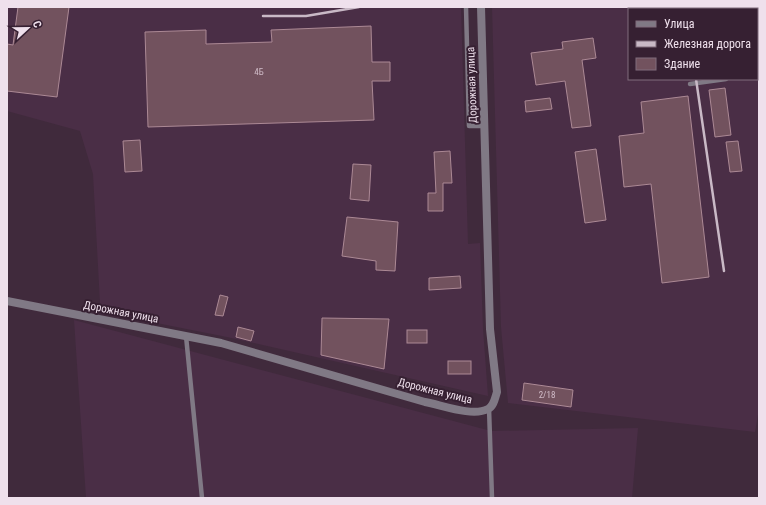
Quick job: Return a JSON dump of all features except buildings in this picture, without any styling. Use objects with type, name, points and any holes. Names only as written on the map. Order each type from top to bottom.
[{"type":"street","name":"Дорожная улица","points":[[7,301],[221,343],[432,403],[476,412],[489,408],[494,402],[497,392],[490,329],[481,7]]},
{"type":"lane","points":[[466,7],[469,126],[485,126]]},
{"type":"lane","points":[[690,84],[719,80]]},
{"type":"lane","points":[[186,336],[202,498]]},
{"type":"lane","points":[[489,408],[492,498]]},
{"type":"shaded area","points":[[7,7],[461,7],[468,244],[480,243],[483,329],[488,396],[227,337],[96,311],[100,303],[93,174],[80,131],[7,111]]},
{"type":"shaded area","points":[[492,7],[759,7],[759,409],[755,432],[508,403],[501,327]]},
{"type":"shaded area","points":[[74,320],[491,431],[638,428],[632,498],[86,498]]},
{"type":"railway","points":[[263,16],[306,16],[359,7]]},
{"type":"railway","points":[[696,80],[724,271]]}]
